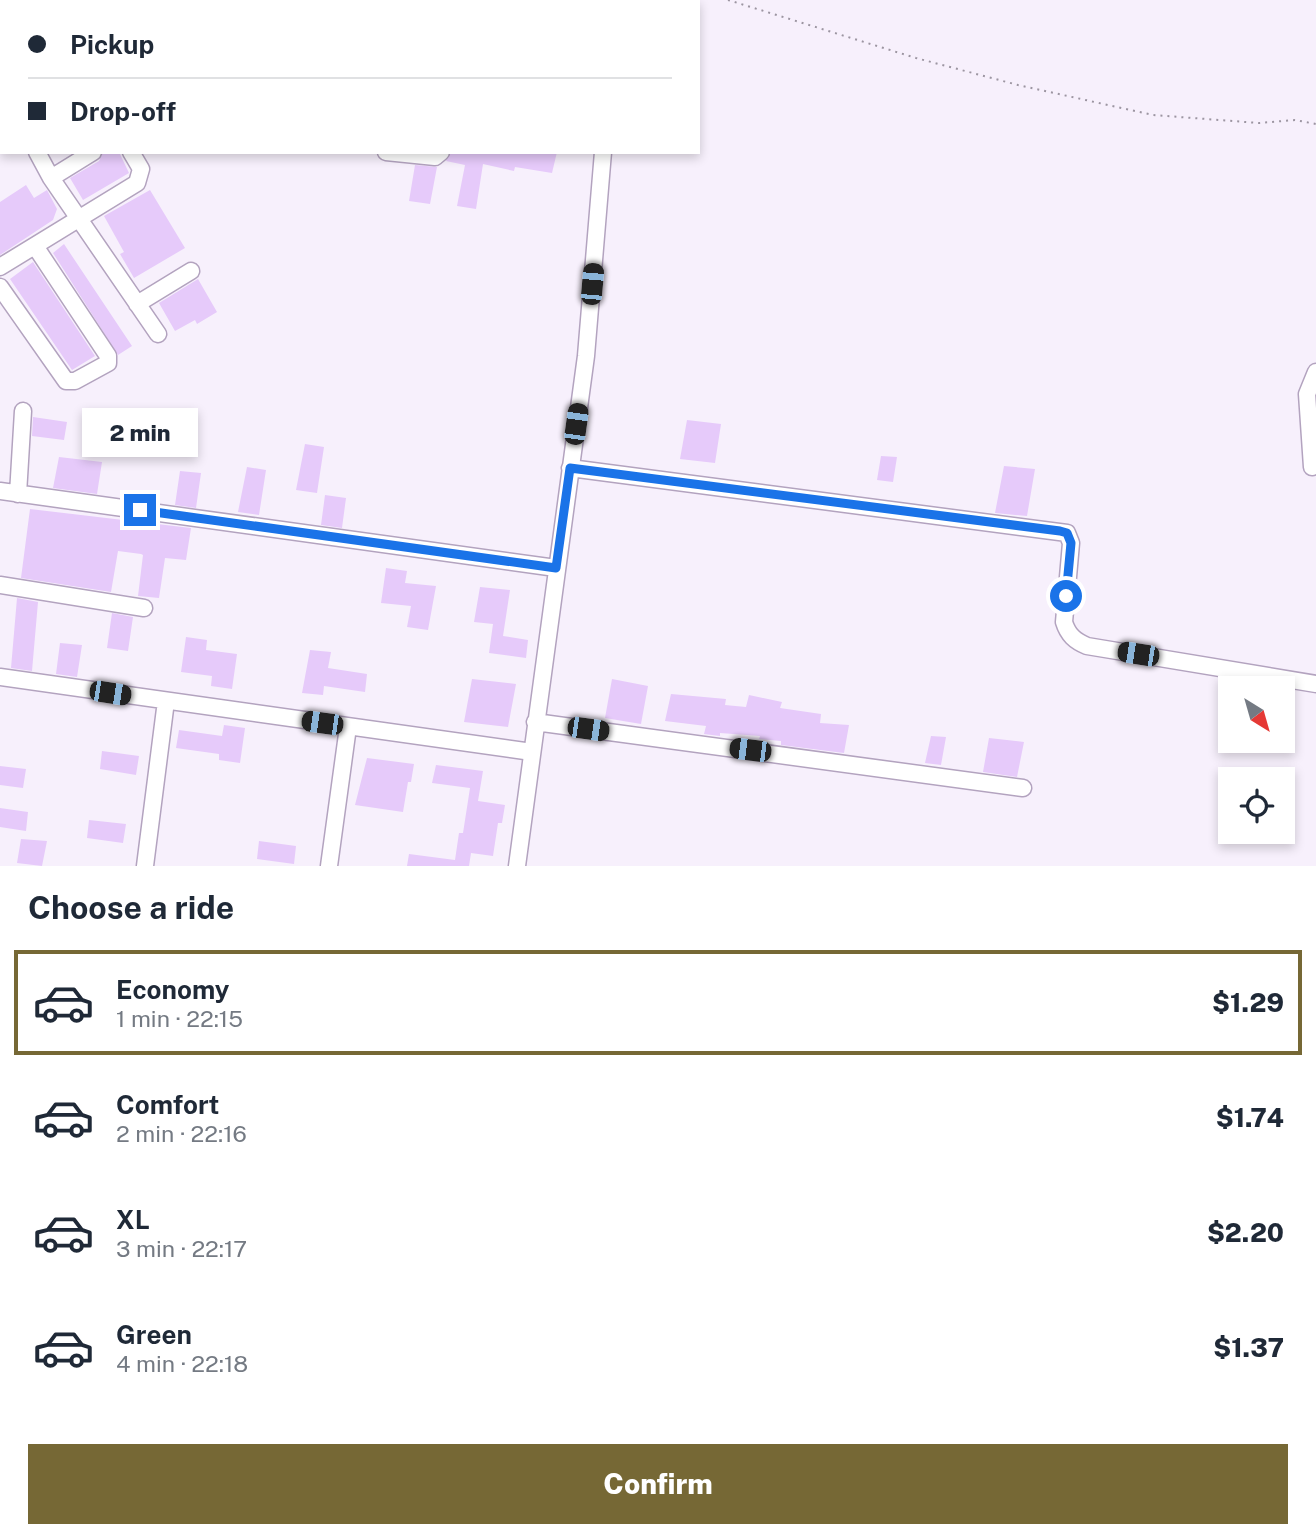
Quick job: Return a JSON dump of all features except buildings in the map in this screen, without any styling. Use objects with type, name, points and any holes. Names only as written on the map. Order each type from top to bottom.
[{"type":"street","points":[[38,154],[78,219],[158,334]]},
{"type":"street","points":[[51,178],[90,154]]},
{"type":"street","points":[[0,267],[137,183],[141,169],[132,154]]},
{"type":"street","points":[[406,154],[435,157],[439,154]]},
{"type":"street","points":[[517,866],[586,356],[603,154]]},
{"type":"street","points":[[0,288],[66,381],[75,381],[106,366],[109,359],[35,246]]},
{"type":"street","points":[[137,304],[191,271]]},
{"type":"street","points":[[1312,467],[1307,394],[1316,372]]},
{"type":"street","points":[[18,494],[23,411]]},
{"type":"street","points":[[570,468],[1067,533],[1071,543],[1064,622],[1066,631],[1077,642],[1087,646],[1316,684]]},
{"type":"street","points":[[0,491],[556,568]]},
{"type":"street","points":[[0,585],[144,608]]},
{"type":"street","points":[[0,677],[532,752]]},
{"type":"street","points":[[145,866],[166,701]]},
{"type":"street","points":[[535,722],[1023,788]]},
{"type":"street","points":[[329,866],[348,727]]},
{"type":"path","points":[[728,0],[929,62],[1139,112],[1259,123],[1295,120],[1316,124]]},
{"type":"route","points":[[140,510],[556,568],[570,468],[707,488],[1060,531],[1067,533],[1071,543],[1066,596]]}]
